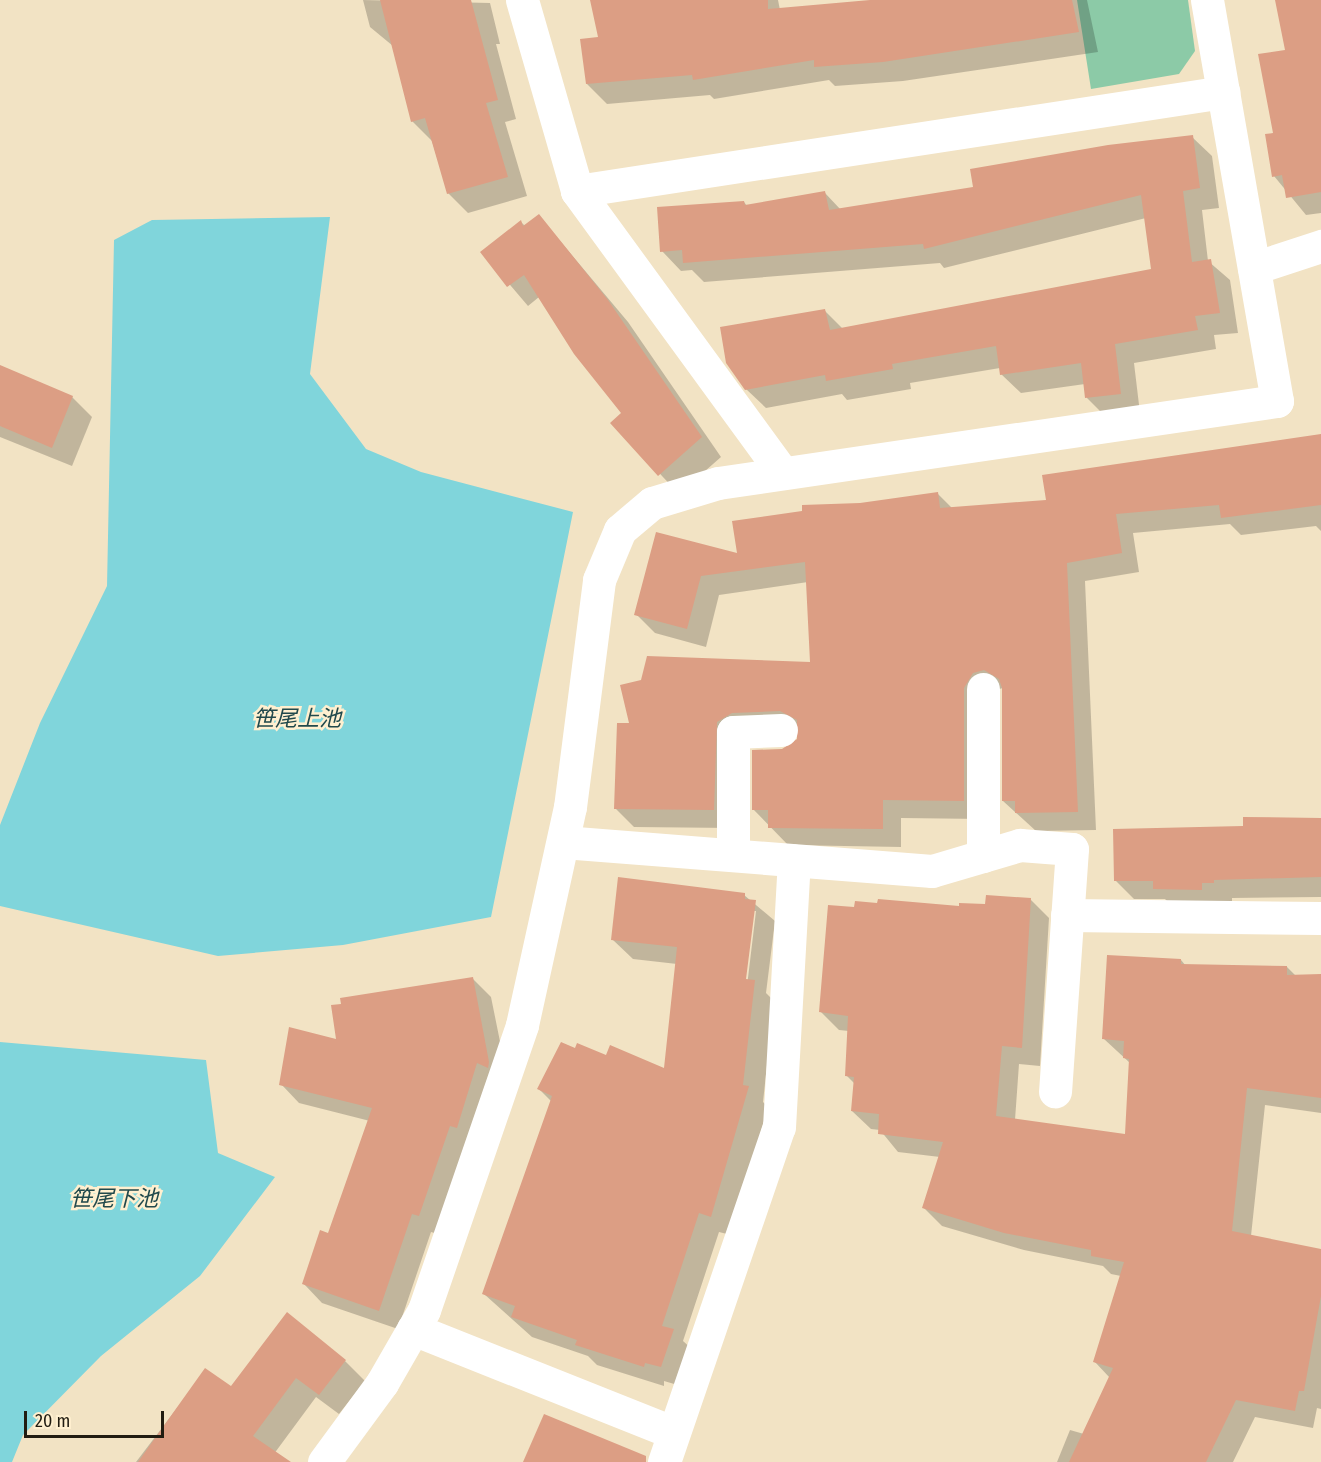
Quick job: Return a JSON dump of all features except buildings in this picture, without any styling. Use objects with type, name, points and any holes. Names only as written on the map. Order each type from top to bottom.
[{"type":"street","points":[[522,0],[577,191],[783,473]]},
{"type":"street","points":[[324,1462],[382,1383],[424,1310],[522,1025],[563,842],[598,580],[620,530],[652,503],[718,483],[1277,401],[1207,0]]},
{"type":"street","points":[[577,191],[1223,92]]},
{"type":"street","points":[[1254,268],[1321,246]]},
{"type":"street","points":[[983,689],[983,856]]},
{"type":"street","points":[[733,855],[733,732],[781,729]]},
{"type":"street","points":[[563,842],[932,871],[1020,845],[1072,849],[1055,1091]]},
{"type":"street","points":[[413,1329],[668,1447],[779,1127],[794,860]]},
{"type":"street","points":[[1067,915],[1321,918]]},
{"type":"green space","points":[[1077,0],[1188,0],[1195,51],[1179,74],[1091,89]]},
{"type":"water","name":"笹尾上池","points":[[330,217],[310,374],[366,449],[421,472],[573,512],[491,917],[343,945],[218,956],[0,906],[0,825],[40,723],[107,586],[114,240],[152,220]]},
{"type":"water","name":"笹尾下池","points":[[0,1042],[206,1060],[218,1153],[275,1177],[200,1276],[101,1356],[23,1435],[12,1462],[0,1462]]}]
